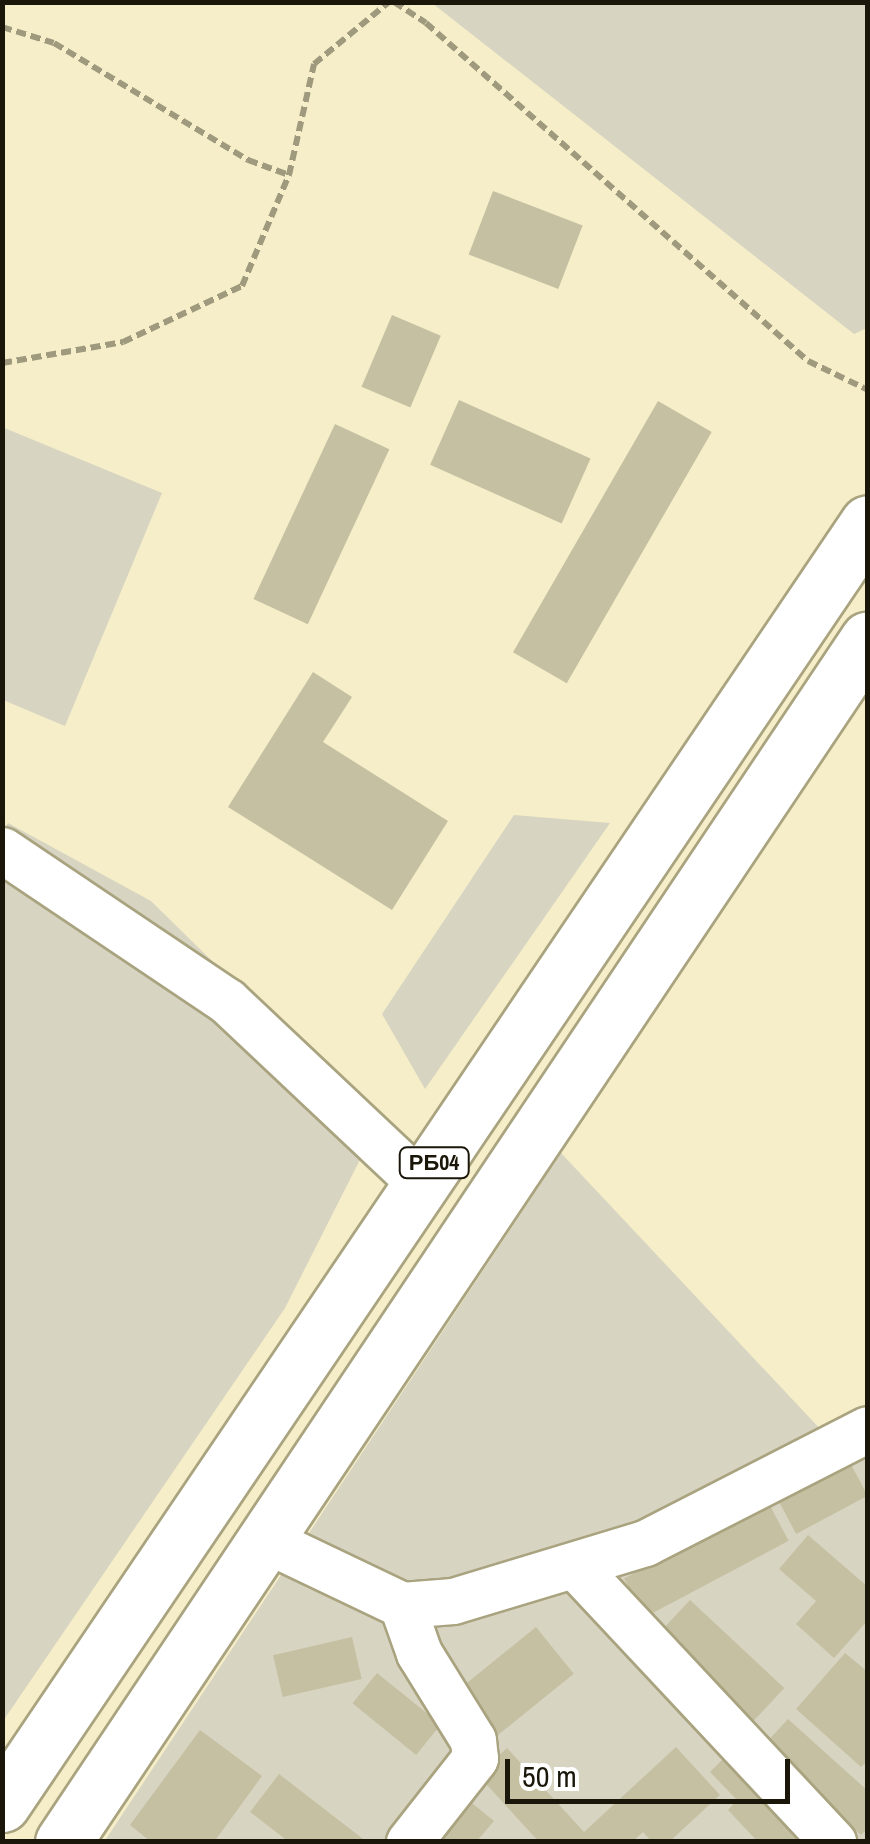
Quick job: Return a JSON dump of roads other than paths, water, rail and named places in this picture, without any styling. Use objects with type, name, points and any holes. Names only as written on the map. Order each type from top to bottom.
[{"type":"highway","name":"РБ04","points":[[2,1804],[868,523]]},
{"type":"highway","name":"РБ04","points":[[63,1842],[868,638]]},
{"type":"lane","points":[[2,850],[227,1001],[420,1183]]},
{"type":"lane","points":[[266,1540],[402,1605],[453,1601],[644,1544],[868,1430]]},
{"type":"lane","points":[[575,1566],[833,1842]]},
{"type":"lane","points":[[402,1605],[420,1653],[473,1740],[475,1758],[409,1842]]}]
